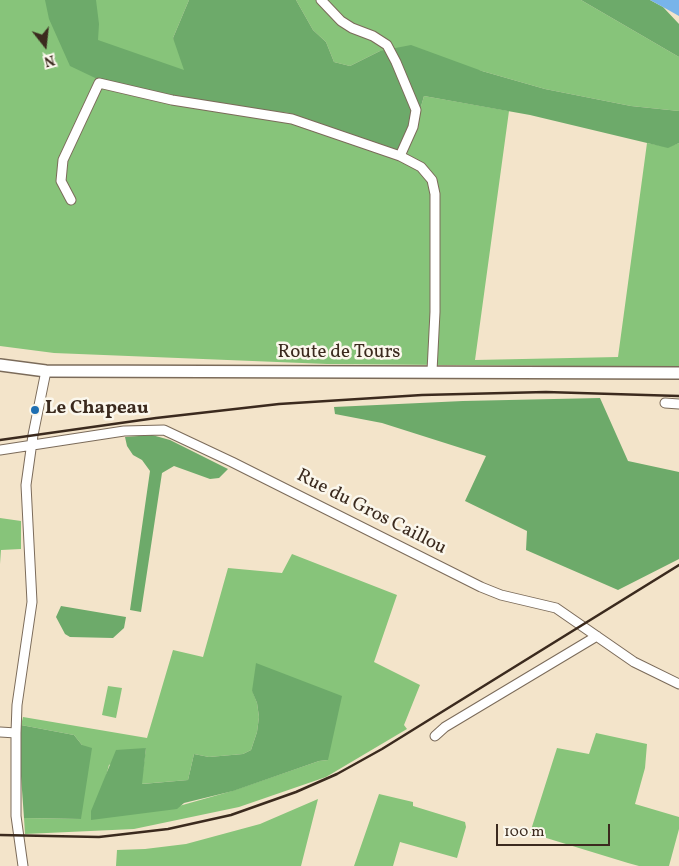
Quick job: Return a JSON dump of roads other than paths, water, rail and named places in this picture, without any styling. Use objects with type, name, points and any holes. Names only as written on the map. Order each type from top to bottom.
[{"type":"main road","name":"Route de Tours","points":[[0,365],[46,371],[679,373]]},
{"type":"street","points":[[321,0],[341,21],[388,45],[416,110],[413,127],[400,156]]},
{"type":"street","points":[[71,200],[61,181],[63,160],[99,83],[172,100],[292,119],[400,156],[421,167],[432,180],[435,194],[435,312],[432,371]]},
{"type":"street","points":[[23,866],[16,816],[16,733],[17,705],[32,602],[26,485],[31,445],[46,371]]},
{"type":"street","points":[[664,403],[679,404]]},
{"type":"street","name":"Rue du Gros Caillou","points":[[0,450],[124,431],[164,430],[232,462],[481,587],[501,595],[556,608],[634,662],[679,684]]},
{"type":"street","points":[[435,736],[446,727],[597,636]]},
{"type":"street","points":[[0,732],[16,733]]},
{"type":"water","points":[[650,0],[679,0],[679,16],[663,7]]},
{"type":"railway","points":[[0,440],[156,418],[279,404],[422,395],[546,392],[679,396]]},
{"type":"railway","points":[[0,835],[99,837],[168,829],[231,815],[296,792],[337,774],[382,749],[679,565]]},
{"type":"place","name":"Le Chapeau","points":[[35,410]]}]
